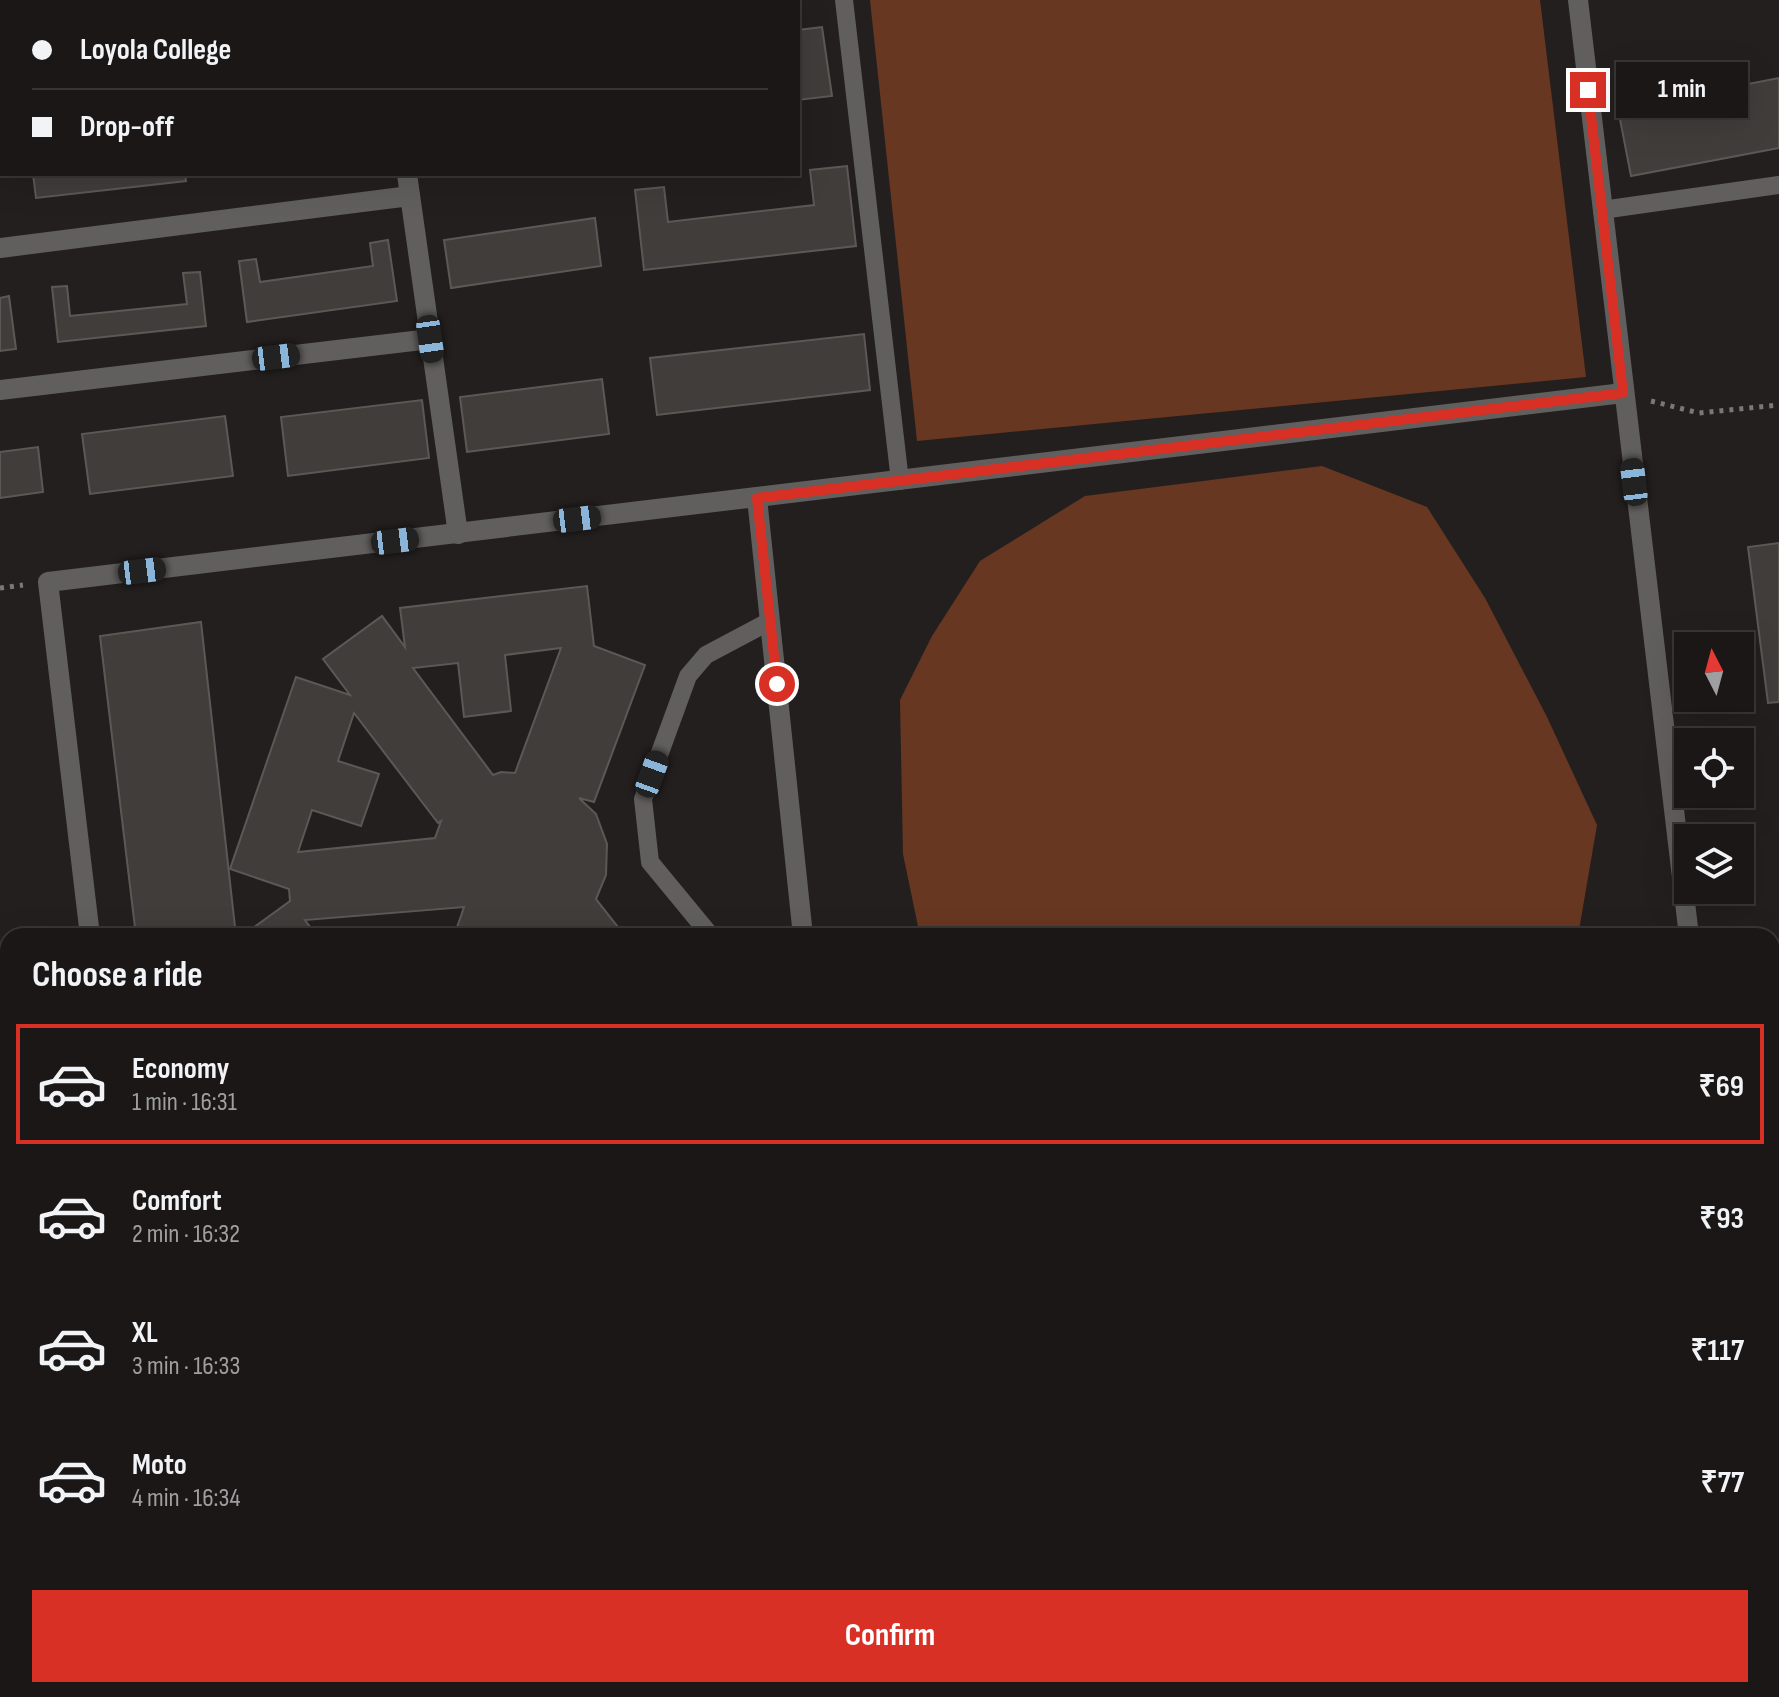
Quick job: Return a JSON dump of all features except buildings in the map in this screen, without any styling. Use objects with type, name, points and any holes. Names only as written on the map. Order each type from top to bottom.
[{"type":"street","points":[[1578,0],[1688,928]]},
{"type":"street","points":[[407,176],[458,534]]},
{"type":"street","points":[[0,248],[410,196]]},
{"type":"street","points":[[0,390],[430,339]]},
{"type":"street","points":[[89,928],[48,582],[1623,393]]},
{"type":"street","points":[[757,498],[802,928]]},
{"type":"lane","points":[[844,0],[900,481]]},
{"type":"lane","points":[[1602,210],[1779,185]]},
{"type":"lane","points":[[704,928],[650,862],[643,799],[688,676],[706,655],[770,621]]},
{"type":"path","points":[[1623,393],[1699,413],[1779,405]]},
{"type":"shaded area","points":[[870,0],[1540,0],[1586,377],[917,441]]},
{"type":"shaded area","points":[[1322,466],[1427,507],[1485,598],[1547,717],[1597,825],[1579,928],[918,928],[903,854],[900,700],[932,636],[980,561],[1085,496]]},
{"type":"route","points":[[777,684],[757,498],[1623,393],[1588,90]]}]
